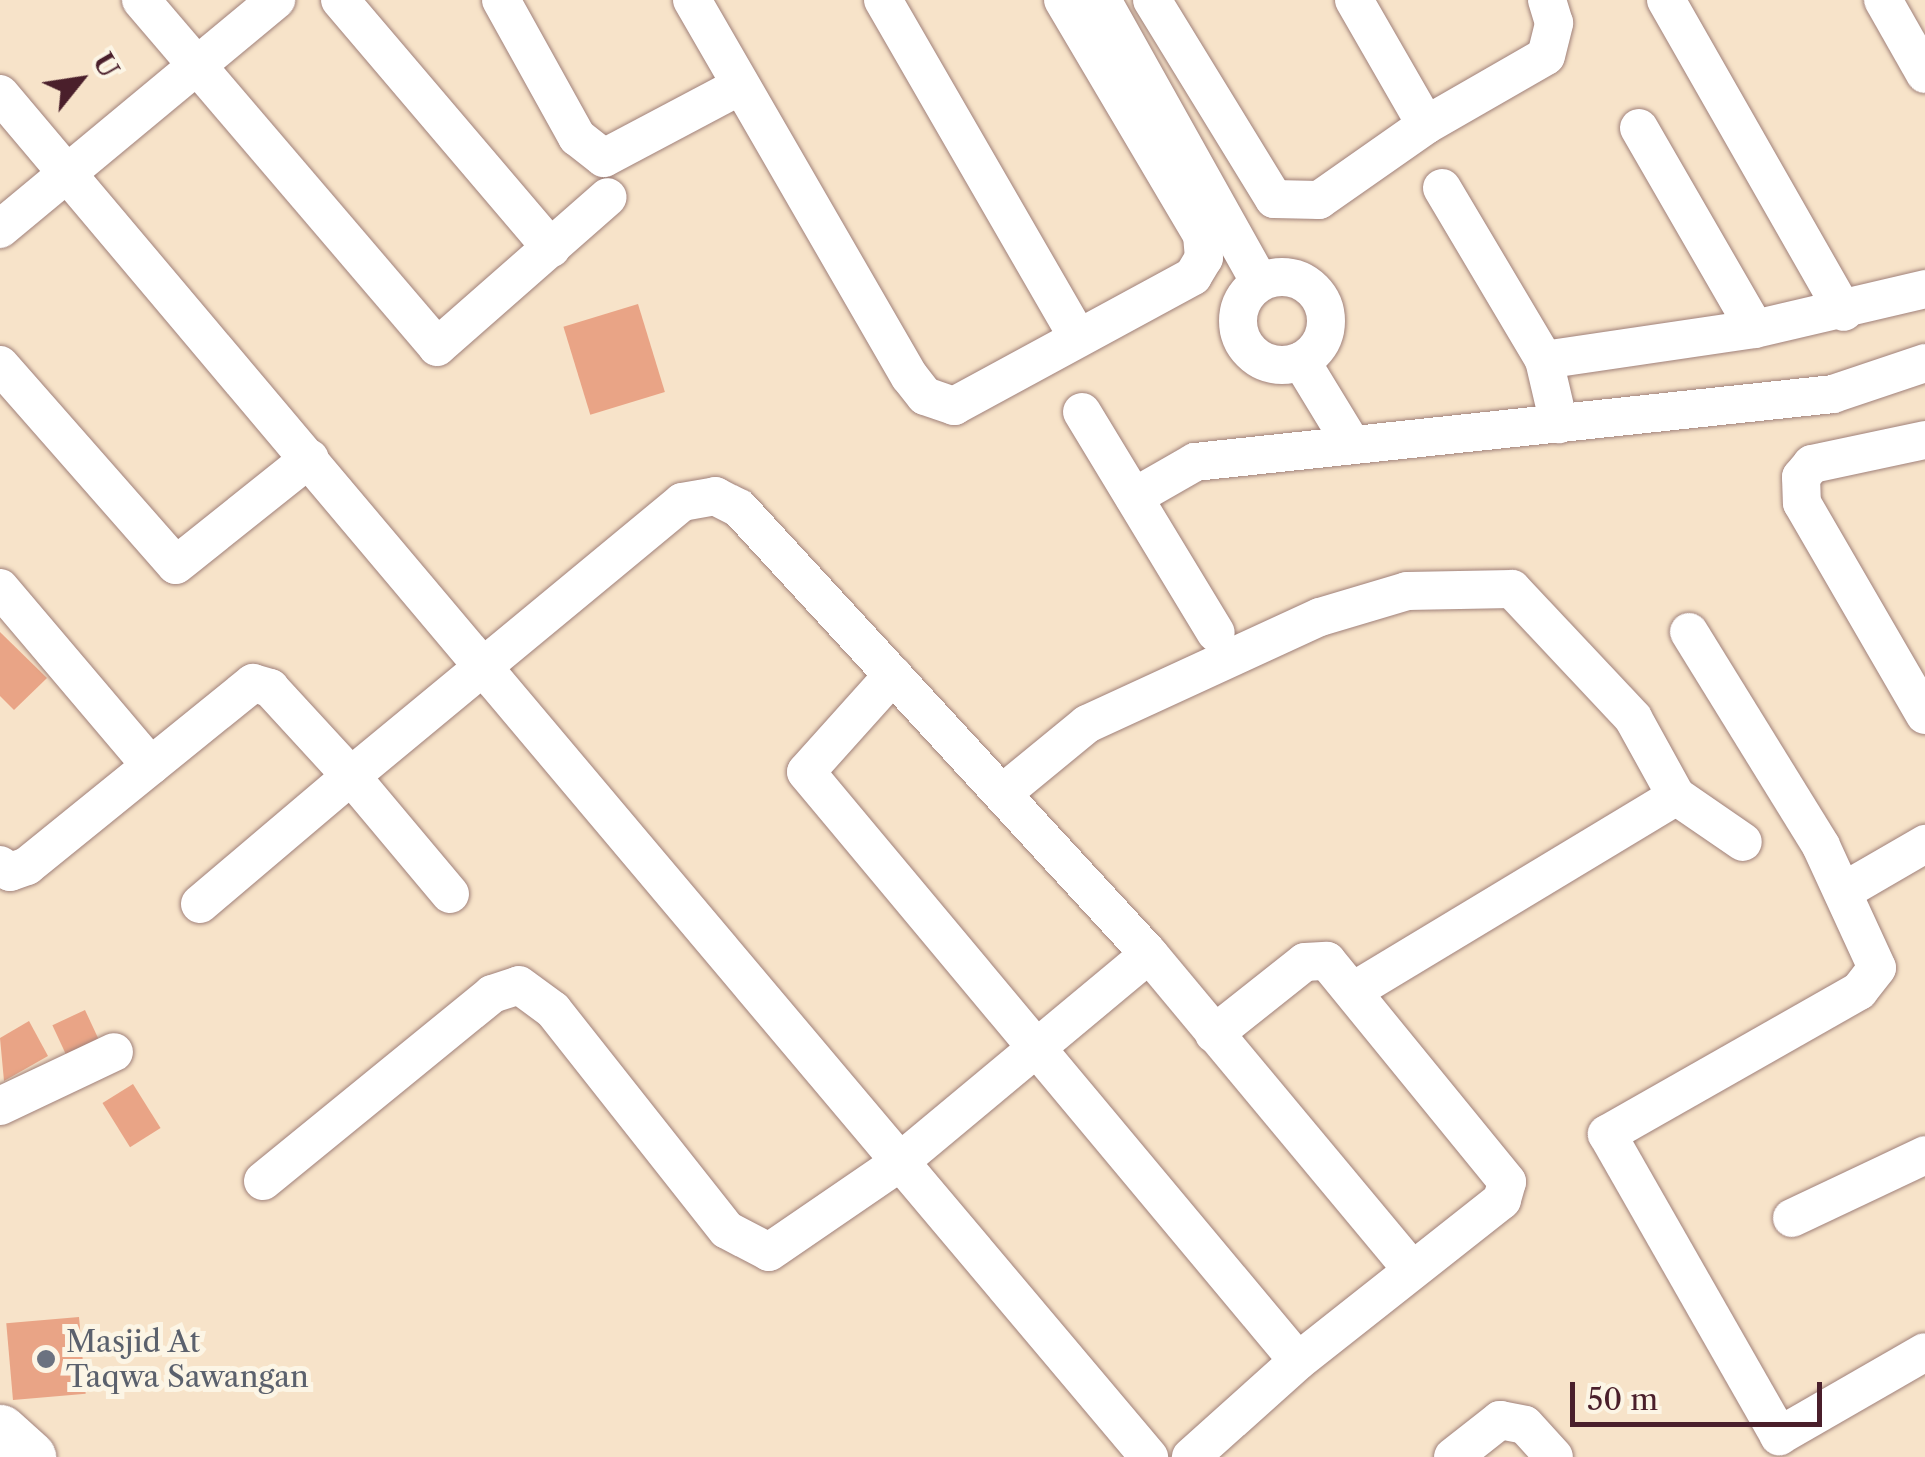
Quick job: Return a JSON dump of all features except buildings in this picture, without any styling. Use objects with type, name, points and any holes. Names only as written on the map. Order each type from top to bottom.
[{"type":"street","points":[[141,0],[437,347],[608,196]]},
{"type":"street","points":[[0,229],[276,0]]},
{"type":"street","points":[[340,0],[551,248]]},
{"type":"street","points":[[501,0],[577,137],[604,158],[740,86]]},
{"type":"street","points":[[692,0],[925,396],[939,404],[974,401],[1078,338],[1193,276],[1204,248],[1063,0]]},
{"type":"street","points":[[883,0],[1078,338]]},
{"type":"street","points":[[1102,0],[1259,281]]},
{"type":"street","points":[[1152,0],[1274,199],[1319,200],[1426,125],[1546,56],[1554,23],[1546,0]]},
{"type":"street","points":[[1354,0],[1426,125]]},
{"type":"street","points":[[1666,0],[1844,312]]},
{"type":"street","points":[[1882,0],[1925,74]]},
{"type":"street","points":[[0,94],[310,458],[896,1165],[1149,1457]]},
{"type":"street","points":[[1640,128],[1755,329]]},
{"type":"street","points":[[1442,188],[1544,360],[1559,424]]},
{"type":"street","points":[[1299,279],[1325,310],[1326,330],[1301,361],[1279,366],[1241,341],[1236,319],[1259,281],[1299,279]]},
{"type":"street","points":[[1544,360],[1755,329],[1844,312],[1925,289]]},
{"type":"street","points":[[1301,361],[1352,445]]},
{"type":"street","points":[[1134,497],[1196,462],[1833,394],[1925,363]]},
{"type":"street","points":[[0,364],[176,565],[310,458]]},
{"type":"street","points":[[1082,412],[1216,633]]},
{"type":"street","points":[[1925,440],[1812,464],[1800,477],[1802,502],[1925,715]]},
{"type":"street","points":[[200,904],[682,502],[715,496],[739,508],[1149,954],[1412,1270]]},
{"type":"street","points":[[0,588],[151,766]]},
{"type":"street","points":[[1003,793],[1087,724],[1320,618],[1407,591],[1512,588],[1632,718],[1676,796],[1743,842]]},
{"type":"street","points":[[1689,632],[1844,891],[1874,948],[1876,968],[1860,991],[1606,1134],[1779,1436],[1925,1352]]},
{"type":"street","points":[[893,675],[806,772],[1298,1361]]},
{"type":"street","points":[[0,865],[10,872],[27,866],[253,682],[270,688],[450,894]]},
{"type":"street","points":[[1355,990],[1676,796]]},
{"type":"street","points":[[1844,891],[1925,844]]},
{"type":"street","points":[[263,1181],[492,994],[519,985],[553,1010],[726,1230],[753,1251],[803,1234],[896,1165],[1149,954]]},
{"type":"street","points":[[1191,1457],[1298,1361],[1502,1200],[1508,1182],[1355,990],[1319,957],[1214,1034]]},
{"type":"street","points":[[0,1106],[114,1052]]},
{"type":"street","points":[[1792,1218],[1925,1154]]},
{"type":"street","points":[[1453,1457],[1500,1420],[1525,1425],[1554,1457]]},
{"type":"street","points":[[0,1432],[28,1457]]},
{"type":"place","name":"Masjid At Taqwa Sawangan","points":[[46,1359]]}]
